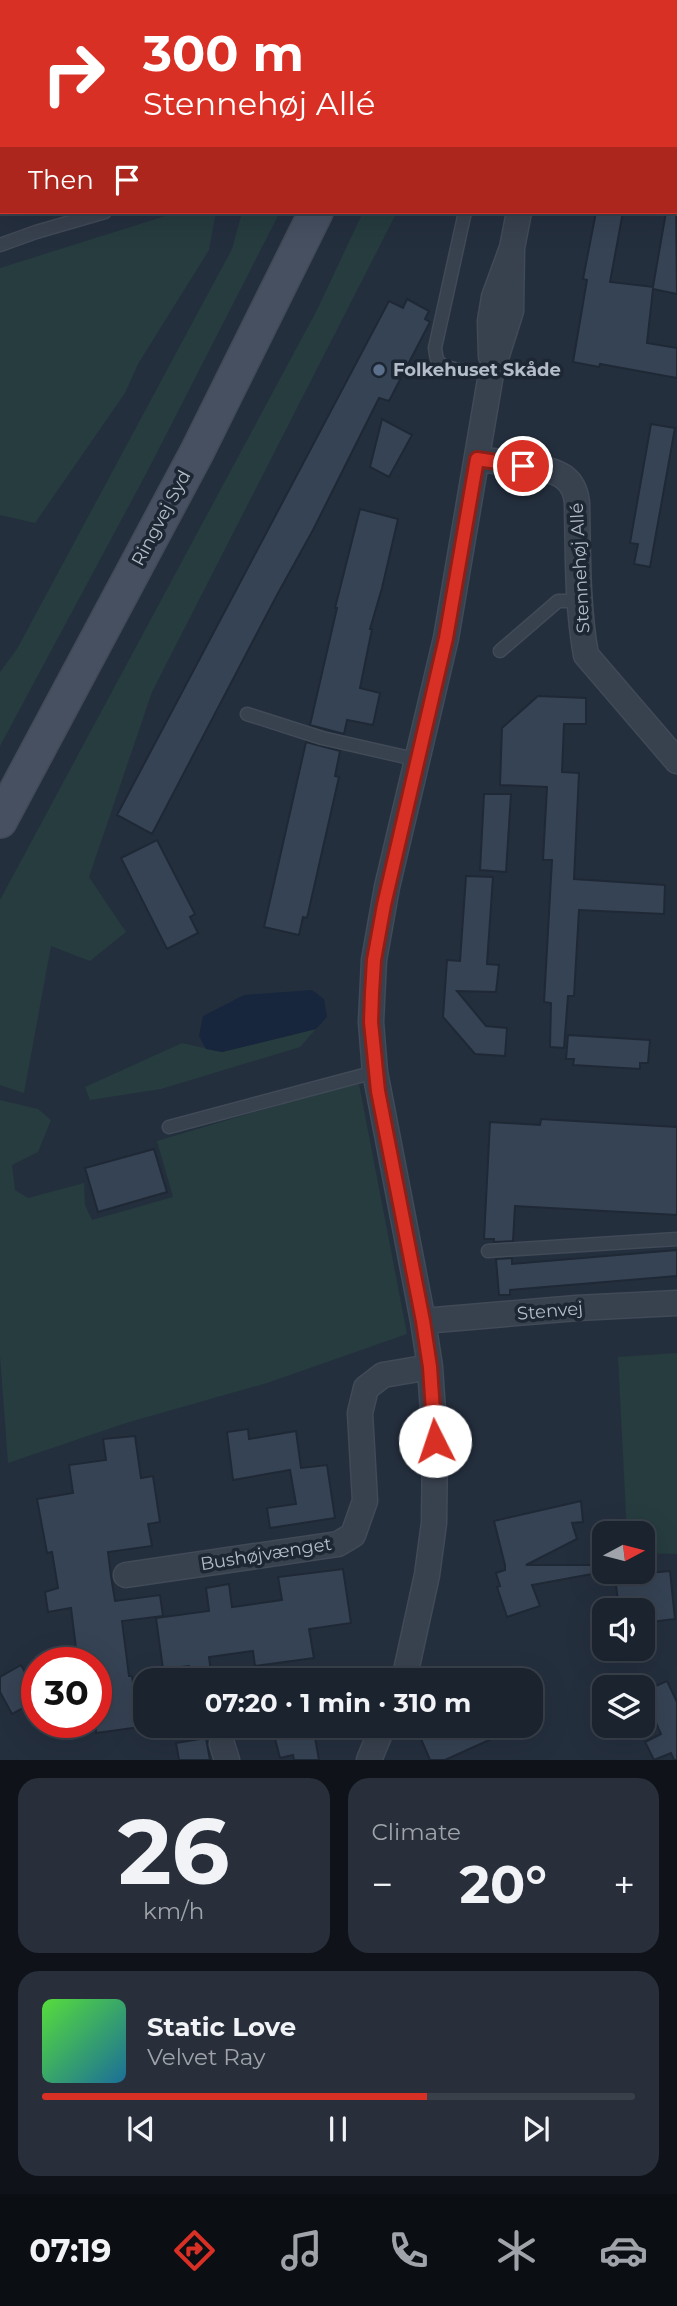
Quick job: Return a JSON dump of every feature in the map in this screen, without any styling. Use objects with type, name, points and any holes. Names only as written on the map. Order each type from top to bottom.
[{"type":"main road","name":"Ringvej Syd","points":[[0,821],[197,452],[315,214]]},
{"type":"street","points":[[407,1668],[427,1575],[434,1522],[435,1441],[430,1367],[423,1321],[375,1072],[371,1022],[374,960],[387,887],[419,760],[455,590],[491,374],[490,321],[494,297],[512,248],[519,214]]},
{"type":"street","name":"Stennehøj Allé","points":[[477,459],[555,472],[569,481],[577,503],[586,655],[677,761]]},
{"type":"street","name":"Stenvej","points":[[423,1321],[677,1303]]},
{"type":"street","name":"Bushøjvænget","points":[[127,1575],[338,1544],[353,1535],[365,1501],[360,1413],[366,1388],[383,1375],[430,1367]]},
{"type":"street","points":[[369,1760],[378,1738]]},
{"type":"lane","points":[[0,245],[98,214]]},
{"type":"lane","points":[[466,214],[435,348],[436,358],[441,365],[450,368],[491,374]]},
{"type":"lane","points":[[500,651],[558,601],[581,601]]},
{"type":"lane","points":[[247,714],[322,738],[419,760]]},
{"type":"lane","points":[[169,1127],[375,1072]]},
{"type":"lane","points":[[488,1251],[677,1239]]},
{"type":"green space","points":[[172,214],[216,214],[209,250],[138,364],[125,393],[35,523],[0,515],[0,268]]},
{"type":"green space","points":[[241,214],[279,214],[147,472],[0,746],[0,672],[17,649],[232,249]]},
{"type":"green space","points":[[362,214],[396,214],[152,692],[89,877],[126,932],[90,961],[51,946],[24,1093],[0,1085],[0,900],[317,310]]},
{"type":"green space","points":[[316,1029],[300,1047],[161,1089],[90,1100],[85,1087],[182,1043],[222,1052]]},
{"type":"green space","points":[[359,1084],[407,1334],[267,1383],[126,1423],[8,1463],[0,1356],[0,1100],[38,1109],[51,1120],[38,1152],[12,1165],[15,1190],[28,1198],[84,1183],[85,1205],[92,1220],[173,1197],[157,1141],[322,1092]]},
{"type":"green space","points":[[677,1353],[677,1554],[655,1553],[655,1521],[626,1521],[618,1357]]},
{"type":"water","points":[[312,990],[324,999],[327,1017],[316,1029],[222,1052],[206,1049],[199,1036],[203,1016],[244,995]]},
{"type":"building","points":[[596,214],[623,214],[610,282],[653,287],[666,214],[676,214],[677,294],[653,289],[647,343],[677,348],[677,378],[600,364],[599,367],[573,362],[587,280],[583,279]]},
{"type":"building","points":[[407,299],[429,311],[425,319],[430,322],[389,401],[379,398],[313,530],[152,834],[117,815],[389,301],[403,308]]},
{"type":"building","points":[[382,419],[412,435],[389,477],[370,467]]},
{"type":"building","points":[[651,424],[675,428],[650,567],[634,564],[638,544],[630,543]]},
{"type":"building","points":[[360,509],[398,519],[370,629],[360,688],[380,693],[373,725],[347,720],[344,734],[310,725]]},
{"type":"building","points":[[538,696],[586,698],[586,724],[564,724],[562,772],[579,773],[574,879],[665,885],[664,914],[579,910],[574,996],[568,996],[564,1048],[550,1047],[551,1003],[544,1002],[552,860],[543,860],[547,787],[500,785],[502,728]]},
{"type":"building","points":[[306,742],[340,751],[335,776],[339,777],[307,918],[303,917],[299,935],[264,927]]},
{"type":"building","points":[[484,794],[511,794],[506,872],[480,870]]},
{"type":"building","points":[[157,840],[195,914],[190,917],[198,933],[167,949],[121,858]]},
{"type":"building","points":[[466,876],[493,877],[487,964],[499,965],[496,992],[457,991],[486,1026],[507,1028],[505,1056],[475,1054],[443,1017],[447,960],[460,961]]},
{"type":"building","points":[[568,1035],[650,1040],[648,1063],[640,1063],[640,1069],[573,1065],[574,1059],[566,1059]]},
{"type":"building","points":[[541,1119],[677,1127],[677,1215],[515,1206],[513,1241],[494,1242],[494,1239],[484,1239],[490,1122],[540,1125]]},
{"type":"building","points":[[154,1149],[167,1192],[98,1212],[85,1168]]},
{"type":"building","points":[[677,1250],[677,1276],[510,1290],[510,1295],[499,1295],[496,1259],[512,1258],[512,1264]]},
{"type":"building","points":[[248,1429],[249,1439],[296,1431],[301,1468],[327,1465],[335,1518],[270,1528],[267,1508],[296,1504],[290,1470],[233,1480],[227,1432]]},
{"type":"building","points":[[135,1436],[141,1478],[153,1476],[160,1522],[148,1524],[152,1546],[108,1552],[115,1601],[160,1595],[163,1616],[122,1621],[129,1676],[132,1676],[133,1682],[133,1728],[112,1731],[112,1647],[76,1647],[71,1608],[48,1612],[45,1592],[58,1588],[52,1552],[47,1553],[37,1499],[73,1493],[69,1465],[106,1460],[103,1439]]},
{"type":"building","points":[[581,1501],[583,1522],[572,1523],[577,1539],[526,1565],[591,1565],[592,1574],[532,1585],[540,1606],[507,1617],[497,1587],[500,1586],[496,1573],[505,1570],[505,1565],[494,1521]]},
{"type":"building","points":[[343,1569],[351,1623],[309,1629],[314,1658],[255,1666],[253,1651],[209,1657],[210,1668],[163,1668],[156,1618],[209,1611],[206,1588],[229,1584],[232,1607],[282,1600],[278,1577]]},
{"type":"building","points":[[670,1571],[675,1619],[655,1621],[655,1598],[618,1598],[616,1584],[655,1584],[655,1572]]},
{"type":"building","points":[[21,1665],[21,1709],[12,1714],[0,1692],[0,1677]]},
{"type":"building","points":[[667,1681],[677,1702],[677,1760],[674,1760],[671,1753],[654,1760],[645,1742],[661,1734],[655,1721],[655,1686]]},
{"type":"building","points":[[206,1738],[210,1760],[179,1760],[176,1743]]},
{"type":"building","points":[[315,1738],[319,1760],[294,1760],[293,1755],[280,1758],[275,1739]]},
{"type":"building","points":[[494,1738],[445,1760],[430,1760],[421,1739]]},
{"type":"place","name":"Folkehuset Skåde","points":[[379,370]]},
{"type":"route","points":[[435,1441],[430,1367],[423,1321],[375,1072],[371,1022],[374,960],[387,887],[446,638],[477,459],[523,466]]}]
